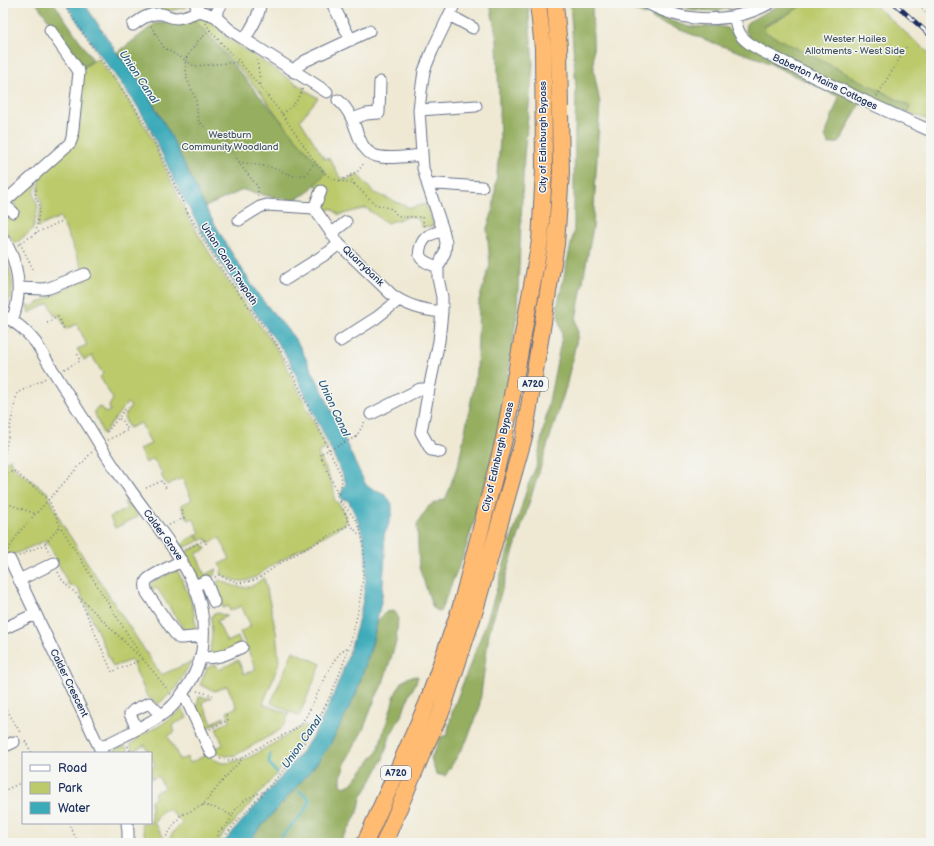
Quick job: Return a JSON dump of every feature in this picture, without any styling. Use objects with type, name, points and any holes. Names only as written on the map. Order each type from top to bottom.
[{"type":"highway","name":"City of Edinburgh Bypass","points":[[365,843],[427,704],[461,606],[504,439],[540,241],[544,162],[543,48],[538,3]]},
{"type":"highway","name":"City of Edinburgh Bypass","points":[[386,840],[442,710],[475,610],[524,437],[556,244],[561,173],[559,47],[555,3]]},
{"type":"highway","name":"A720","points":[[358,843],[402,760]]},
{"type":"street","points":[[245,40],[257,17],[260,3]]},
{"type":"street","points":[[332,3],[351,40]]},
{"type":"street","points":[[440,452],[431,450],[421,432],[439,341],[442,297],[438,278],[438,267],[445,252],[446,242],[444,230],[423,168],[419,110],[424,71],[455,3]]},
{"type":"street","points":[[647,3],[664,11],[687,17],[710,19],[734,16],[757,9],[770,3]]},
{"type":"street","points":[[214,16],[221,6]]},
{"type":"street","points":[[133,25],[146,16],[161,14],[171,18],[178,18],[197,7],[214,16],[230,30],[327,92]]},
{"type":"street","points":[[449,15],[473,28]]},
{"type":"street","name":"Baberton Mains Cottages","points":[[734,16],[742,38],[754,47],[827,83],[931,131]]},
{"type":"street","points":[[13,212],[3,204],[70,143],[72,138],[78,72],[76,66],[50,30]]},
{"type":"street","points":[[294,72],[298,66],[305,61],[369,31]]},
{"type":"street","points":[[352,119],[366,114],[379,113],[380,82]]},
{"type":"street","points":[[338,100],[346,107],[364,148],[369,153],[380,158],[422,155]]},
{"type":"street","points":[[419,110],[476,106]]},
{"type":"street","points":[[428,186],[437,184],[482,187]]},
{"type":"street","points":[[239,220],[249,210],[267,205],[314,208],[321,191]]},
{"type":"street","name":"Quarrybank","points":[[314,208],[339,244],[391,294],[399,300],[420,309],[442,312]]},
{"type":"street","points":[[332,233],[346,222]]},
{"type":"street","points":[[438,267],[428,264],[421,258],[420,251],[422,242],[428,236],[444,230]]},
{"type":"street","points":[[3,239],[15,263],[18,288],[16,306],[7,318]]},
{"type":"street","points":[[286,279],[339,244]]},
{"type":"street","points":[[18,288],[50,288],[86,274]]},
{"type":"street","points":[[340,341],[376,318],[399,300]]},
{"type":"street","name":"Calder Grove","points":[[7,318],[28,333],[36,343],[96,448],[119,474],[138,502],[160,528],[179,557],[199,598],[203,621],[201,657],[190,685],[180,698],[161,715],[101,750]]},
{"type":"street","points":[[371,414],[420,389],[429,389]]},
{"type":"street","name":"Calder Crescent","points":[[9,556],[35,614],[101,750]]},
{"type":"street","points":[[179,557],[146,581],[145,588],[179,638],[203,636]]},
{"type":"street","points":[[20,580],[54,563]]},
{"type":"street","points":[[194,586],[206,581],[214,602]]},
{"type":"street","points":[[3,629],[35,614]]},
{"type":"street","points":[[201,657],[219,657],[242,647]]},
{"type":"street","points":[[180,698],[186,701],[211,753]]},
{"type":"street","points":[[137,729],[130,714],[134,710],[149,703],[161,715]]},
{"type":"street","points":[[3,747],[20,739]]},
{"type":"street","points":[[127,824],[128,843]]},
{"type":"path","name":"Union Canal Towpath","points":[[63,3],[99,58],[144,121],[188,213],[212,254],[228,279],[276,343],[286,360],[341,475],[342,480],[338,497]]},
{"type":"path","points":[[916,3],[931,18]]},
{"type":"path","points":[[197,7],[210,30],[240,62],[282,114],[315,162],[332,179],[354,184]]},
{"type":"path","points":[[146,16],[152,30],[164,48],[194,66],[240,62]]},
{"type":"path","points":[[210,30],[198,41],[185,60],[187,79],[196,100],[198,120],[210,133],[226,140],[238,162],[258,187],[257,194]]},
{"type":"path","points":[[874,105],[875,100],[907,46]]},
{"type":"path","points":[[259,48],[257,63],[261,88]]},
{"type":"path","points":[[282,114],[299,99],[306,79]]},
{"type":"path","points":[[340,181],[358,171],[369,153]]},
{"type":"path","points":[[238,162],[270,167],[294,176],[305,175],[315,162]]},
{"type":"path","points":[[35,174],[38,180],[35,196],[40,206],[36,233]]},
{"type":"path","points":[[350,176],[354,184],[375,204],[392,209],[396,214],[401,216],[422,217],[428,236]]},
{"type":"path","points":[[10,251],[36,233],[62,221]]},
{"type":"path","points":[[20,243],[33,269]]},
{"type":"path","points":[[47,323],[58,317],[65,331]]},
{"type":"path","points":[[3,461],[17,393],[80,361],[76,353]]},
{"type":"path","points":[[107,432],[128,406]]},
{"type":"path","points":[[361,538],[350,524],[320,454],[356,437],[366,416],[371,414]]},
{"type":"path","points":[[9,556],[20,531],[96,448],[128,430],[123,421],[118,418]]},
{"type":"path","points":[[3,475],[14,471],[49,500],[60,526],[143,659]]},
{"type":"path","points":[[146,488],[162,481],[166,488]]},
{"type":"path","points":[[218,843],[298,752],[325,707],[334,687],[348,647],[359,610],[364,556],[360,530],[356,520],[338,497]]},
{"type":"path","points":[[3,502],[36,514]]},
{"type":"path","points":[[160,528],[184,518],[180,508]]},
{"type":"path","points":[[206,581],[219,576],[239,583],[252,582],[282,562],[350,524]]},
{"type":"path","points":[[9,556],[45,544],[60,526]]},
{"type":"path","points":[[179,557],[205,540],[207,546]]},
{"type":"path","points":[[45,544],[62,580],[143,659],[180,698]]},
{"type":"path","points":[[79,597],[112,672],[143,659]]},
{"type":"path","points":[[162,843],[180,816],[203,805],[228,773],[244,758],[265,744],[292,731],[300,725],[307,715],[333,662],[341,652],[348,647]]},
{"type":"path","points":[[190,685],[197,692],[213,695]]},
{"type":"path","points":[[3,703],[20,739],[31,752]]},
{"type":"path","points":[[201,733],[228,720],[226,715]]},
{"type":"path","points":[[211,753],[219,759],[228,760],[244,758]]},
{"type":"path","points":[[3,792],[22,782]]},
{"type":"path","points":[[209,843],[216,839],[218,832],[225,827],[233,813],[240,805],[258,793],[264,792]]},
{"type":"path","points":[[203,805],[217,808],[232,816]]},
{"type":"path","points":[[69,824],[78,843]]},
{"type":"green space","points":[[36,3],[54,3],[93,60],[81,69],[56,30]]},
{"type":"green space","points":[[143,3],[180,3],[186,7],[151,13]]},
{"type":"green space","points":[[490,3],[528,3],[533,65],[524,156],[517,312],[503,412],[488,476],[465,551],[440,612],[433,608],[419,567],[417,524],[429,506],[446,498],[459,461],[477,371],[479,300],[490,265],[487,228],[493,211],[500,138],[497,40]]},
{"type":"green space","points":[[570,3],[592,3],[594,72],[600,103],[593,227],[576,319],[578,334],[566,387],[489,633],[479,710],[466,742],[445,776],[436,774],[431,758],[441,737],[447,735],[453,709],[487,621],[528,485],[536,467],[562,336],[557,308],[574,231],[576,87]]},
{"type":"green space","points":[[616,3],[633,3],[646,10],[645,15]]},
{"type":"green space","points":[[673,3],[749,3],[716,11],[690,9]]},
{"type":"green space","points":[[783,3],[802,3],[795,10],[764,26],[765,32],[910,106],[907,115],[864,96],[839,143],[828,144],[825,136],[839,97],[760,59],[652,19],[654,15],[689,27],[719,26],[727,28],[742,43],[749,38],[745,29],[748,22]]},
{"type":"green space","name":"Wester Hailes Allotments - West Side","points":[[806,3],[872,3],[931,55],[931,121],[875,100],[753,33]]},
{"type":"green space","points":[[203,15],[215,22],[226,37],[318,98],[300,120],[324,158],[330,159],[340,177],[346,180],[358,175],[373,192],[410,208],[426,204],[434,226],[422,227],[419,220],[410,216],[387,223],[366,208],[339,215],[331,208],[326,212],[324,202],[327,193],[316,186],[320,174],[260,92],[193,18]]},
{"type":"green space","name":"Westburn Community Woodland","points":[[193,18],[326,173],[307,193],[294,200],[243,190],[205,207],[160,116],[141,83],[117,53],[156,23],[172,23]]},
{"type":"green space","points":[[98,58],[132,106],[150,135],[189,219],[219,269],[283,359],[327,448],[318,453],[332,483],[334,500],[340,506],[347,520],[345,524],[249,580],[235,580],[221,574],[222,569],[219,564],[230,559],[220,538],[208,543],[206,538],[200,541],[197,534],[200,533],[193,518],[188,520],[181,505],[192,500],[182,478],[167,485],[161,475],[163,474],[153,459],[146,463],[139,449],[151,444],[141,423],[129,428],[124,417],[131,406],[127,403],[103,434],[94,411],[99,407],[102,408],[105,413],[110,411],[109,406],[113,399],[100,377],[103,374],[92,356],[84,360],[77,349],[87,345],[77,324],[66,329],[59,315],[55,316],[49,303],[29,313],[27,305],[31,307],[87,279],[60,217],[38,227],[37,225],[42,205],[38,192],[41,177],[40,174],[72,145],[81,69]]},
{"type":"green space","points":[[34,181],[37,183],[34,193],[38,207],[33,229],[15,244],[3,226],[3,209],[13,219],[20,214],[13,201],[15,197]]},
{"type":"green space","points":[[3,251],[12,280],[12,292],[9,301],[3,306]]},
{"type":"green space","points":[[10,459],[15,469],[47,492],[62,524],[161,675],[191,662],[175,690],[158,704],[147,696],[131,660],[113,667],[79,589],[68,584],[47,540],[3,559],[3,463]]},
{"type":"green space","points":[[126,500],[139,516],[115,528],[110,517],[127,509],[124,502]]},
{"type":"green space","points":[[196,535],[199,541],[183,548],[182,545],[188,539]]},
{"type":"green space","points":[[203,544],[206,549],[196,554],[205,575],[217,569],[215,575],[201,581],[185,552]]},
{"type":"green space","points":[[177,570],[191,603],[196,630],[192,633],[184,635],[178,631],[183,628],[157,588],[151,591],[153,581]]},
{"type":"green space","points":[[264,577],[276,631],[279,663],[263,704],[289,714],[280,730],[236,755],[226,756],[217,753],[213,749],[223,745],[216,728],[230,721],[227,712],[237,707],[227,686],[215,691],[200,685],[207,668],[216,664],[219,670],[238,660],[244,674],[256,669],[240,632],[251,626],[241,606],[230,611],[228,606],[223,608],[217,583],[219,580],[236,586],[250,587]]},
{"type":"green space","points":[[394,611],[398,617],[396,642],[383,683],[363,730],[346,761],[341,777],[341,784],[344,787],[351,784],[377,752],[395,694],[402,682],[409,677],[418,676],[402,714],[390,736],[383,759],[361,797],[359,809],[351,825],[339,843],[247,843],[316,764],[356,694],[372,645],[378,620],[386,612]]},
{"type":"green space","points":[[217,613],[227,616],[217,621],[227,642],[238,637],[241,643],[220,654],[210,653],[212,634],[211,616]]},
{"type":"green space","points":[[293,651],[321,664],[299,716],[271,703]]},
{"type":"green space","points":[[199,697],[212,698],[202,702],[212,723],[224,717],[225,719],[205,729],[196,711]]},
{"type":"green space","points":[[183,709],[187,718],[172,725],[175,732],[168,736],[180,760],[187,757],[190,763],[208,754],[213,759],[222,763],[248,758],[304,725],[311,728],[286,763],[216,843],[166,843],[182,823],[169,809],[162,811],[154,823],[163,836],[157,843],[147,843],[141,824],[152,824],[152,800],[156,798],[154,793],[164,788],[158,776],[152,779],[152,768],[155,766],[152,759],[152,752],[148,752],[145,745],[133,751],[130,744],[137,740],[137,737],[161,725]]},
{"type":"green space","points":[[126,746],[129,752],[114,752],[116,749]]},
{"type":"water","points":[[65,3],[84,3],[117,53],[141,83],[169,132],[205,207],[228,247],[259,296],[299,345],[323,392],[366,485],[385,495],[392,504],[392,514],[384,534],[385,556],[382,597],[372,644],[356,694],[330,745],[316,764],[247,843],[223,843],[306,746],[326,712],[337,687],[357,627],[362,604],[366,580],[366,557],[363,534],[348,500],[342,500],[340,496],[346,483],[290,362],[228,274],[203,234],[179,190],[147,122],[136,104]]},
{"type":"waterway","points":[[270,754],[269,763],[276,772]]},
{"type":"waterway","points":[[278,843],[281,837],[303,812],[310,801],[299,791]]},
{"type":"railway","points":[[894,3],[931,36]]},
{"type":"water label","name":"Union Canal","points":[[139,77]]},
{"type":"water label","name":"Union Canal","points":[[334,408]]},
{"type":"water label","name":"Union Canal","points":[[302,742]]}]
